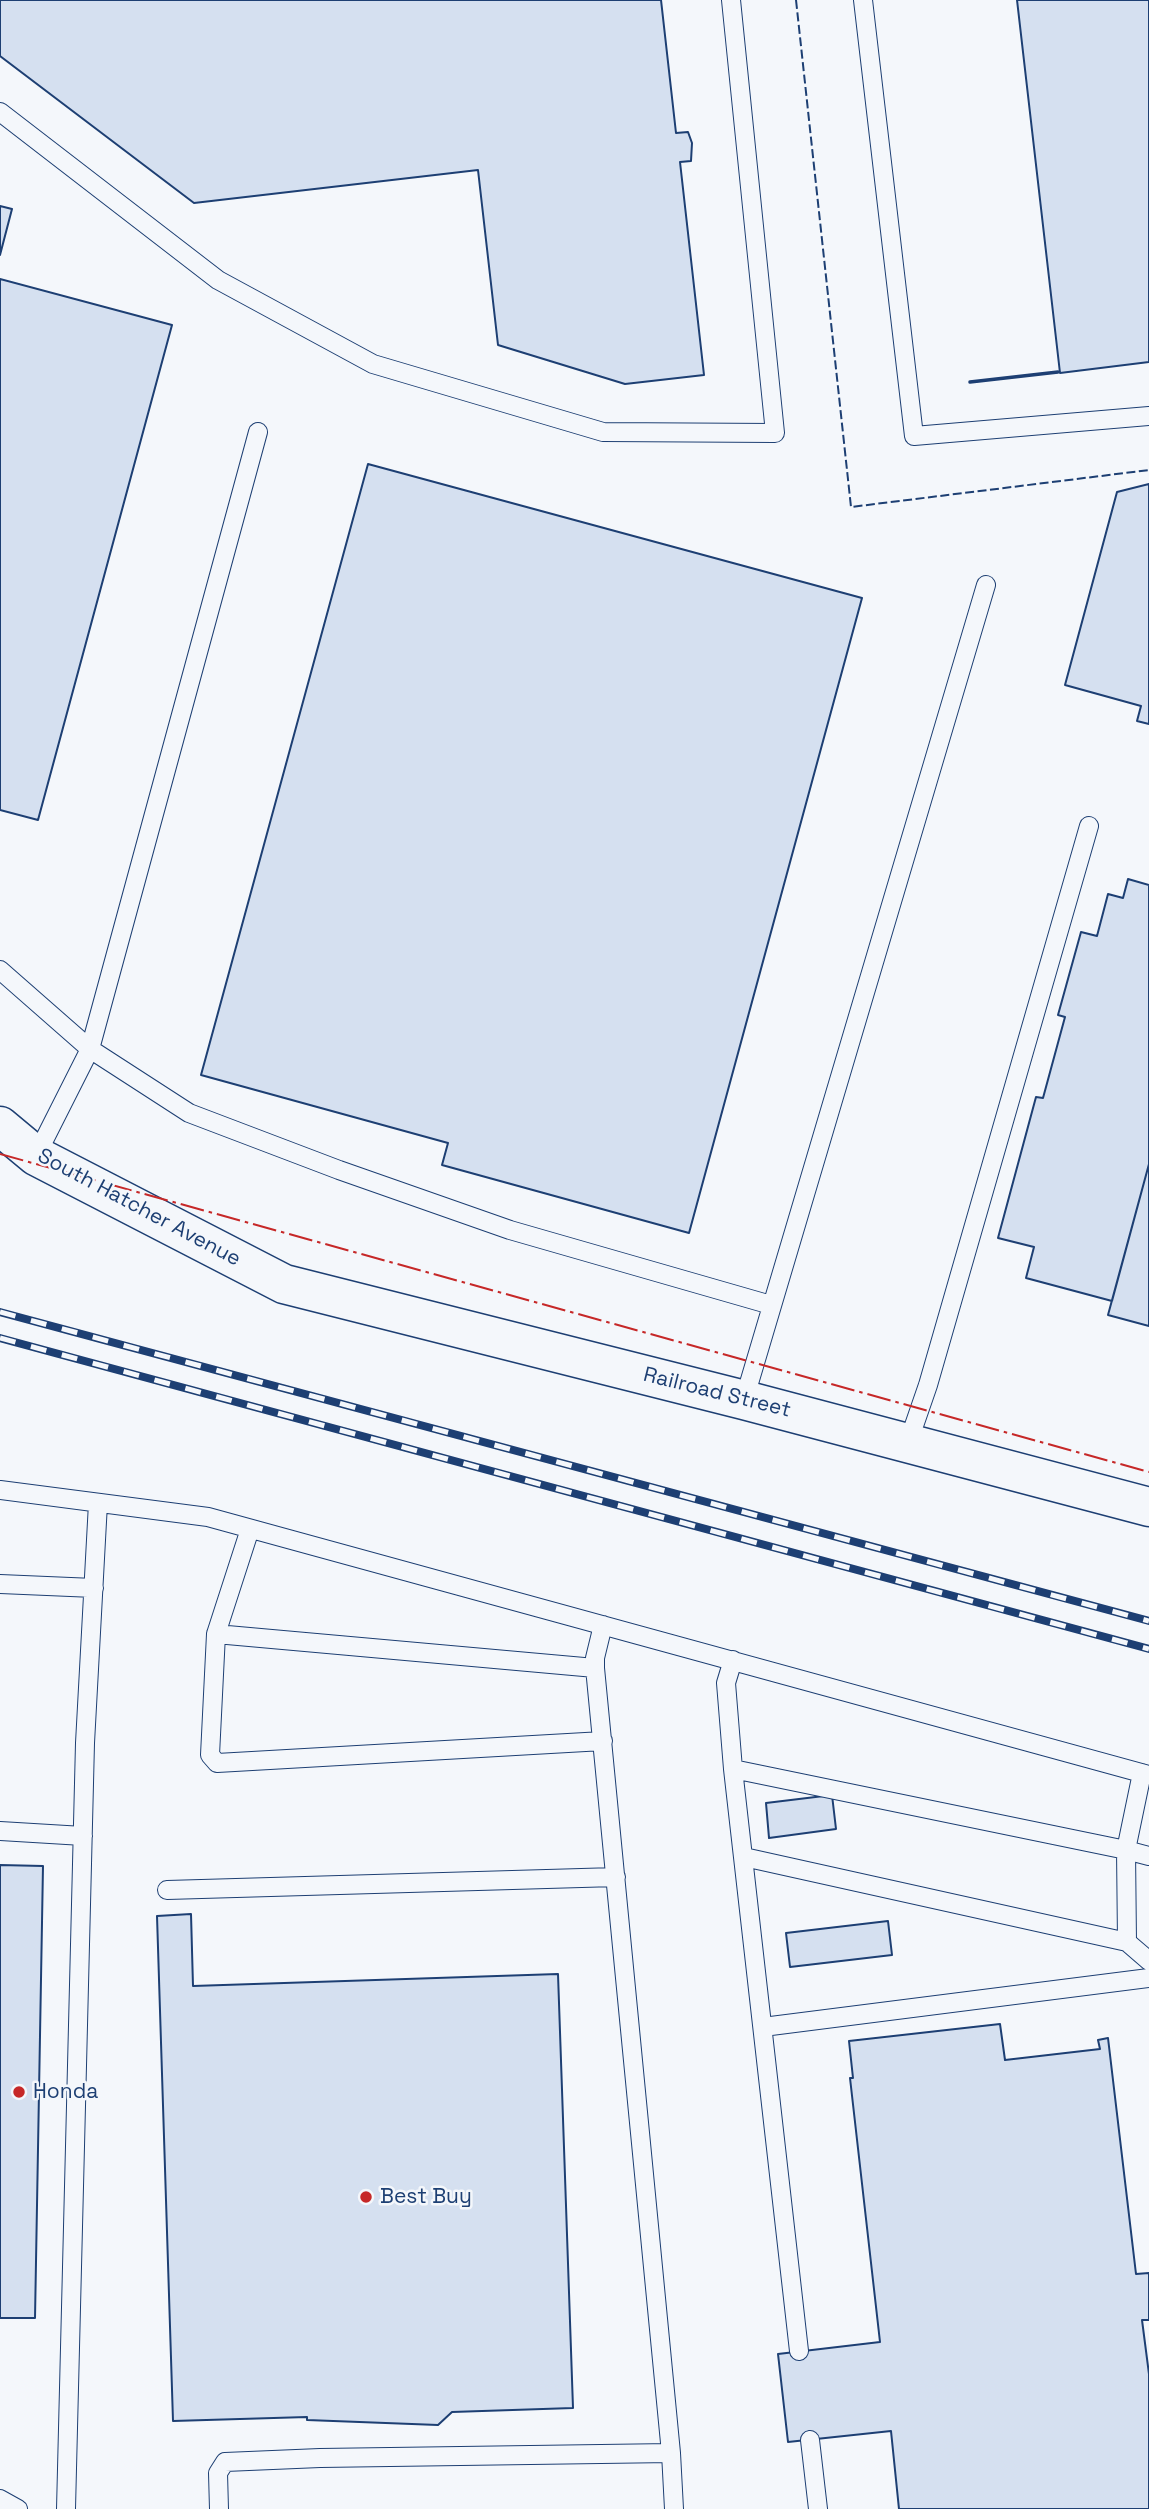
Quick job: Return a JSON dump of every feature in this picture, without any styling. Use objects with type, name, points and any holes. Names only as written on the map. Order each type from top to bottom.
[{"type":"street","name":"South Hatcher Avenue","points":[[12,1141],[284,1284]]},
{"type":"street","name":"Railroad Street","points":[[284,1284],[744,1400],[1149,1507]]},
{"type":"lane","points":[[0,112],[218,280],[373,364],[603,432],[775,433],[730,0]]},
{"type":"lane","points":[[863,0],[914,436],[1149,416]]},
{"type":"lane","points":[[12,1141],[90,1049],[258,432]]},
{"type":"lane","points":[[744,1400],[986,585]]},
{"type":"lane","points":[[908,1443],[928,1385],[1089,826]]},
{"type":"lane","points":[[0,970],[90,1049],[189,1113],[339,1170],[510,1230],[771,1305]]},
{"type":"lane","points":[[0,1490],[208,1517],[1146,1774],[1126,1850],[1127,1942]]},
{"type":"lane","points":[[66,2509],[85,1743],[98,1503]]},
{"type":"lane","points":[[250,1529],[216,1634],[210,1755],[217,1763],[603,1741]]},
{"type":"lane","points":[[0,1584],[94,1588]]},
{"type":"lane","points":[[603,1625],[595,1658],[671,2453],[674,2509]]},
{"type":"lane","points":[[216,1634],[596,1668]]},
{"type":"lane","points":[[733,1660],[726,1683],[733,1769],[799,2351]]},
{"type":"lane","points":[[733,1769],[1149,1856]]},
{"type":"lane","points":[[0,1831],[83,1836]]},
{"type":"lane","points":[[744,1857],[1127,1942],[1149,1961]]},
{"type":"lane","points":[[167,1890],[616,1877]]},
{"type":"lane","points":[[763,2027],[1149,1978]]},
{"type":"lane","points":[[810,2440],[818,2509]]},
{"type":"lane","points":[[219,2509],[218,2473],[225,2462],[671,2453]]},
{"type":"lane","points":[[0,2499],[18,2509]]},
{"type":"building","points":[[0,0],[661,0],[676,133],[688,132],[692,143],[691,161],[680,162],[704,375],[625,384],[498,345],[478,170],[194,203],[0,56]]},
{"type":"building","points":[[1017,0],[1149,0],[1149,362],[1060,373]]},
{"type":"building","points":[[0,206],[12,209],[0,255]]},
{"type":"building","points":[[0,279],[172,325],[38,820],[0,810]]},
{"type":"building","points":[[368,464],[862,598],[689,1233],[442,1165],[448,1143],[201,1075]]},
{"type":"building","points":[[1149,484],[1149,724],[1137,721],[1141,706],[1065,685],[1117,492]]},
{"type":"building","points":[[1128,879],[1149,885],[1149,1164],[1112,1301],[1026,1278],[1034,1247],[998,1238],[1036,1097],[1043,1098],[1065,1017],[1058,1015],[1081,932],[1097,936],[1108,894],[1123,898]]},
{"type":"building","points":[[1149,1164],[1149,1326],[1108,1315]]},
{"type":"building","points":[[832,1795],[836,1829],[769,1838],[766,1803]]},
{"type":"building","name":"Honda","points":[[0,1865],[43,1866],[35,2318],[0,2318]]},
{"type":"building","name":"Best Buy","points":[[191,1914],[193,1986],[558,1974],[573,2408],[452,2412],[438,2425],[307,2420],[307,2417],[173,2421],[157,1916]]},
{"type":"building","points":[[888,1921],[892,1955],[790,1967],[786,1933]]},
{"type":"building","points":[[1000,2024],[1005,2060],[1100,2049],[1098,2040],[1108,2038],[1136,2274],[1149,2273],[1149,2320],[1142,2320],[1149,2374],[1149,2509],[899,2509],[891,2431],[788,2442],[778,2354],[880,2342],[850,2078],[853,2078],[849,2041]]},
{"type":"railway","points":[[0,1312],[1149,1621]]},
{"type":"railway","points":[[0,1338],[1149,1649]]},
{"type":"fence","points":[[796,0],[851,507],[1149,470]]},
{"type":"wall","points":[[970,382],[1058,372]]},
{"type":"power","points":[[0,1154],[1149,1472]]},
{"type":"place","name":"Honda","points":[[19,2092]]},
{"type":"place","name":"Best Buy","points":[[366,2197]]}]
